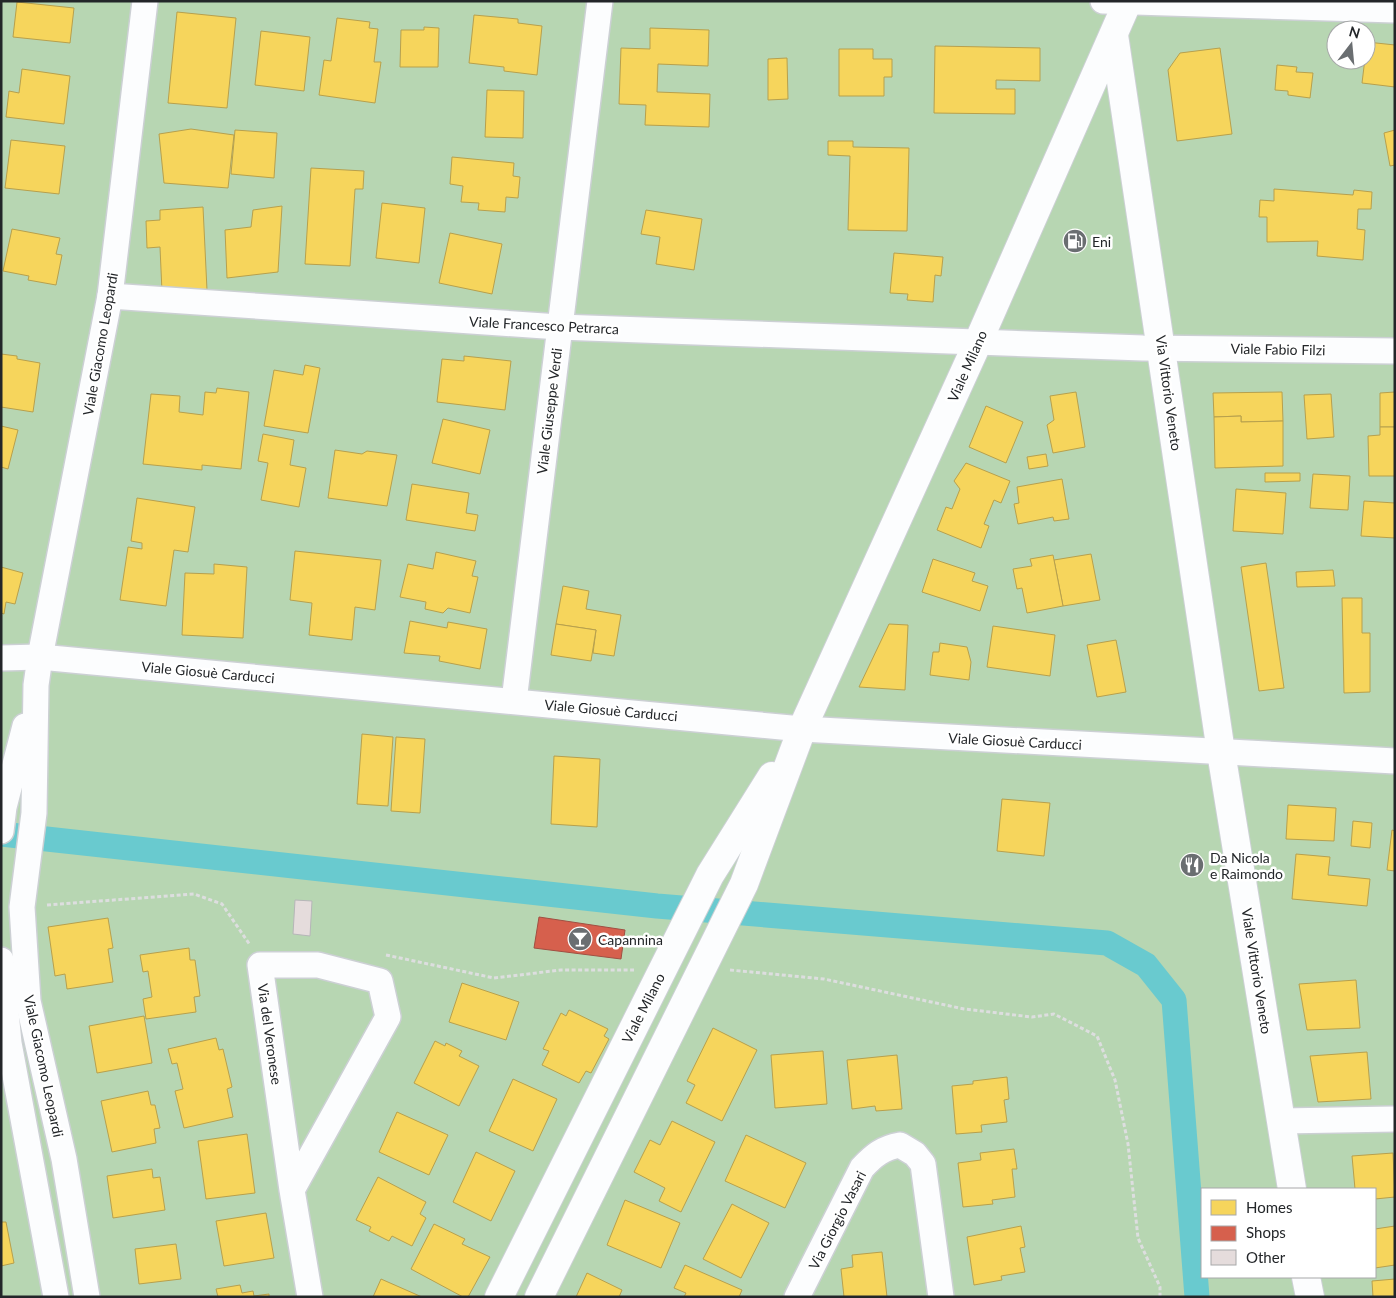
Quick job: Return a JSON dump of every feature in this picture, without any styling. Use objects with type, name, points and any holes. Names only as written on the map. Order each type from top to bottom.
[{"type":"street","name":"Viale Giacomo Leopardi","points":[[1,831],[4,807],[36,684],[110,296],[145,1]]},
{"type":"street","name":"Viale Giuseppe Verdi","points":[[514,701],[600,1]]},
{"type":"street","points":[[1119,2],[1395,10]]},
{"type":"street","name":"Viale Milano","points":[[539,1297],[744,884],[802,729],[978,342],[1114,34],[1119,2]]},
{"type":"street","name":"Via Vittorio Veneto","points":[[1114,34],[1221,752]]},
{"type":"street","points":[[1085,99],[1106,91],[1124,102]]},
{"type":"street","name":"Viale Francesco Petrarca","points":[[110,296],[559,328],[1143,348],[1162,346]]},
{"type":"street","name":"Viale Fabio Filzi","points":[[1162,346],[1395,351]]},
{"type":"street","name":"Viale Giosuè Carducci","points":[[1,658],[40,657],[802,729],[1395,760]]},
{"type":"street","name":"Viale Giacomo Leopardi","points":[[36,684],[34,813],[22,907],[28,1001],[64,1160],[87,1297]]},
{"type":"street","name":"Viale Milano","points":[[499,1297],[710,875],[802,729]]},
{"type":"street","name":"Viale Vittorio Veneto","points":[[1221,752],[1292,1188]]},
{"type":"street","name":"Viale Giacomo Leopardi","points":[[1,960],[5,1044],[56,1297]]},
{"type":"street","name":"Via del Veronese","points":[[292,1190],[388,1017],[380,981],[318,965],[260,965],[292,1190],[310,1297]]},
{"type":"street","points":[[28,1001],[5,1044],[32,1056],[43,1114],[64,1160]]},
{"type":"street","points":[[1281,1120],[1395,1119]]},
{"type":"street","name":"Via Giorgio Vasari","points":[[797,1297],[862,1168],[874,1155],[886,1148],[900,1145],[915,1154],[922,1164],[941,1297]]},
{"type":"street","points":[[1306,1278],[1310,1297]]},
{"type":"green space","points":[[1,1],[1395,1],[1395,1297],[1,1297]]},
{"type":"building: Homes","points":[[17,2],[74,8],[70,43],[13,37]]},
{"type":"building: Homes","points":[[177,12],[236,18],[227,108],[168,103]]},
{"type":"building: Homes","points":[[474,15],[518,19],[518,23],[542,26],[537,75],[504,71],[504,67],[469,63]]},
{"type":"building: Homes","points":[[337,18],[370,22],[369,28],[378,29],[374,62],[381,62],[375,103],[319,95],[324,60],[331,61]]},
{"type":"building: Homes","points":[[424,27],[439,28],[438,67],[400,67],[401,30],[424,30]]},
{"type":"building: Homes","points":[[650,28],[709,30],[708,66],[658,64],[657,92],[710,94],[709,127],[645,125],[646,105],[619,104],[621,48],[650,49]]},
{"type":"building: Homes","points":[[261,31],[310,37],[304,91],[255,85]]},
{"type":"building: Homes","points":[[1376,43],[1395,45],[1395,87],[1362,83],[1364,70],[1376,70]]},
{"type":"building: Homes","points":[[935,46],[1040,48],[1040,81],[996,80],[996,89],[1015,89],[1015,114],[934,113]]},
{"type":"building: Homes","points":[[1220,48],[1232,134],[1177,141],[1168,70],[1180,53]]},
{"type":"building: Homes","points":[[839,49],[873,49],[873,59],[892,59],[892,77],[884,77],[884,96],[839,96]]},
{"type":"building: Homes","points":[[787,58],[788,99],[768,100],[768,59]]},
{"type":"building: Homes","points":[[1277,65],[1297,67],[1296,72],[1313,73],[1310,98],[1288,95],[1288,91],[1275,90]]},
{"type":"building: Homes","points":[[22,69],[70,76],[64,124],[6,117],[9,91],[19,93]]},
{"type":"building: Homes","points":[[487,90],[524,91],[523,138],[485,137]]},
{"type":"building: Homes","points":[[191,129],[234,135],[228,188],[164,183],[159,134]]},
{"type":"building: Homes","points":[[235,130],[277,133],[274,178],[231,174]]},
{"type":"building: Homes","points":[[1395,130],[1395,165],[1390,166],[1384,133]]},
{"type":"building: Homes","points":[[11,140],[65,146],[59,194],[5,188]]},
{"type":"building: Homes","points":[[828,141],[853,141],[853,147],[909,148],[907,231],[848,230],[850,156],[828,155]]},
{"type":"building: Homes","points":[[452,157],[514,163],[513,176],[520,177],[518,198],[506,197],[505,212],[478,210],[479,203],[461,202],[463,186],[450,184]]},
{"type":"building: Homes","points":[[311,168],[364,171],[363,189],[355,189],[350,266],[305,264]]},
{"type":"building: Homes","points":[[1274,189],[1353,195],[1354,190],[1372,192],[1371,209],[1358,209],[1357,229],[1365,230],[1363,260],[1317,256],[1318,241],[1267,242],[1267,217],[1259,217],[1260,200],[1274,201]]},
{"type":"building: Homes","points":[[382,203],[425,208],[419,263],[376,258]]},
{"type":"building: Homes","points":[[282,206],[278,272],[227,278],[225,230],[251,227],[253,210]]},
{"type":"building: Homes","points":[[203,207],[207,290],[162,292],[160,247],[147,248],[146,221],[160,220],[160,210]]},
{"type":"building: Homes","points":[[646,210],[702,219],[694,270],[656,264],[660,237],[641,234]]},
{"type":"building: Homes","points":[[12,229],[60,238],[56,254],[62,255],[56,285],[28,280],[29,276],[3,271]]},
{"type":"building: Homes","points":[[450,233],[502,244],[492,294],[439,283]]},
{"type":"building: Homes","points":[[894,253],[943,257],[941,276],[935,275],[933,302],[907,300],[908,294],[890,293]]},
{"type":"building: Homes","points":[[1,354],[17,356],[17,359],[40,363],[33,412],[1,407]]},
{"type":"building: Homes","points":[[464,356],[511,361],[505,410],[437,402],[442,359],[464,361]]},
{"type":"building: Homes","points":[[305,365],[320,368],[308,433],[264,426],[274,370],[303,375]]},
{"type":"building: Homes","points":[[217,388],[249,392],[241,469],[202,465],[202,470],[143,464],[151,394],[180,396],[179,412],[203,415],[205,392],[216,393]]},
{"type":"building: Homes","points":[[1076,392],[1085,447],[1053,453],[1047,425],[1054,420],[1050,396]]},
{"type":"building: Homes","points":[[1282,392],[1283,421],[1241,422],[1241,416],[1214,417],[1213,393]]},
{"type":"building: Homes","points":[[1395,392],[1395,427],[1380,427],[1380,393]]},
{"type":"building: Homes","points":[[1331,394],[1334,437],[1307,439],[1304,395]]},
{"type":"building: Homes","points":[[986,406],[1023,422],[1006,463],[969,447]]},
{"type":"building: Homes","points":[[1241,416],[1241,422],[1283,421],[1283,466],[1215,468],[1214,417]]},
{"type":"building: Homes","points":[[443,419],[490,430],[480,474],[432,463]]},
{"type":"building: Homes","points":[[1,426],[18,430],[8,469],[1,467]]},
{"type":"building: Homes","points":[[1380,427],[1395,427],[1395,476],[1369,476],[1368,436],[1380,435]]},
{"type":"building: Homes","points":[[263,434],[294,440],[290,465],[306,468],[299,507],[261,500],[268,463],[258,461]]},
{"type":"building: Homes","points":[[335,450],[362,454],[367,451],[397,455],[387,506],[328,498]]},
{"type":"building: Homes","points":[[1046,454],[1048,466],[1029,469],[1027,457]]},
{"type":"building: Homes","points":[[966,463],[1010,481],[1001,503],[994,500],[984,524],[989,526],[981,548],[937,530],[946,507],[952,509],[960,489],[954,481]]},
{"type":"building: Homes","points":[[1265,473],[1300,473],[1300,481],[1265,482]]},
{"type":"building: Homes","points":[[1313,474],[1350,476],[1348,510],[1310,508]]},
{"type":"building: Homes","points":[[1062,479],[1069,519],[1054,521],[1053,517],[1018,524],[1014,504],[1019,503],[1017,487]]},
{"type":"building: Homes","points":[[412,484],[469,493],[466,513],[478,515],[475,531],[406,520]]},
{"type":"building: Homes","points":[[1236,489],[1286,493],[1283,534],[1233,531]]},
{"type":"building: Homes","points":[[137,498],[195,507],[188,552],[174,550],[166,606],[120,600],[128,547],[142,549],[142,543],[131,541]]},
{"type":"building: Homes","points":[[1364,501],[1395,503],[1395,538],[1361,536]]},
{"type":"building: Homes","points":[[295,551],[381,560],[375,610],[355,607],[352,640],[309,635],[312,603],[290,600]]},
{"type":"building: Homes","points":[[436,552],[476,561],[472,576],[478,577],[470,613],[448,608],[443,613],[425,609],[426,602],[400,597],[408,564],[433,569]]},
{"type":"building: Homes","points":[[1091,554],[1100,600],[1063,606],[1054,560]]},
{"type":"building: Homes","points":[[1053,555],[1063,606],[1027,613],[1022,588],[1017,589],[1013,569],[1032,566],[1030,559]]},
{"type":"building: Homes","points":[[933,559],[975,573],[972,581],[988,586],[980,611],[922,592]]},
{"type":"building: Homes","points":[[1266,563],[1284,688],[1259,691],[1241,567]]},
{"type":"building: Homes","points":[[214,564],[247,567],[243,638],[182,635],[185,573],[214,574]]},
{"type":"building: Homes","points":[[1,567],[23,573],[15,604],[6,602],[4,614],[1,613]]},
{"type":"building: Homes","points":[[1333,570],[1335,586],[1297,587],[1296,572]]},
{"type":"building: Homes","points":[[563,586],[589,591],[586,609],[621,615],[614,656],[593,653],[596,630],[556,624]]},
{"type":"building: Homes","points":[[1342,598],[1362,598],[1362,633],[1370,633],[1370,692],[1344,693]]},
{"type":"building: Homes","points":[[410,621],[447,628],[448,622],[487,629],[480,669],[439,661],[440,656],[404,653]]},
{"type":"building: Homes","points":[[556,624],[596,630],[591,661],[551,655]]},
{"type":"building: Homes","points":[[889,624],[908,625],[905,690],[859,687]]},
{"type":"building: Homes","points":[[993,626],[1055,635],[1050,676],[987,667]]},
{"type":"building: Homes","points":[[1116,640],[1126,692],[1097,697],[1087,645]]},
{"type":"building: Homes","points":[[940,643],[967,647],[971,662],[969,680],[930,675],[933,652],[939,652]]},
{"type":"building: Homes","points":[[362,734],[393,737],[388,806],[357,804]]},
{"type":"building: Homes","points":[[396,737],[425,739],[420,813],[391,811]]},
{"type":"building: Homes","points":[[554,756],[600,759],[597,827],[551,824]]},
{"type":"building: Homes","points":[[1002,799],[1050,803],[1044,856],[997,851]]},
{"type":"building: Homes","points":[[1288,805],[1336,808],[1334,841],[1286,839]]},
{"type":"building: Homes","points":[[1353,821],[1372,823],[1370,848],[1351,846]]},
{"type":"building: Homes","points":[[1392,830],[1395,831],[1395,871],[1387,870]]},
{"type":"building: Homes","points":[[1296,854],[1330,857],[1328,875],[1370,879],[1367,906],[1292,899]]},
{"type":"building: Homes","points":[[108,918],[113,948],[108,949],[113,982],[67,989],[65,974],[55,976],[48,927]]},
{"type":"building: Homes","points":[[189,948],[190,960],[195,960],[200,996],[194,997],[196,1012],[146,1019],[143,999],[152,997],[148,971],[143,972],[140,955]]},
{"type":"building: Homes","points":[[1356,980],[1360,1028],[1307,1030],[1299,984]]},
{"type":"building: Homes","points":[[462,983],[519,1002],[506,1040],[449,1022]]},
{"type":"building: Homes","points":[[569,1010],[608,1029],[604,1036],[609,1039],[591,1073],[586,1071],[579,1083],[542,1065],[549,1051],[543,1049],[561,1013],[566,1016]]},
{"type":"building: Homes","points":[[144,1016],[152,1063],[97,1073],[89,1026]]},
{"type":"building: Homes","points":[[713,1028],[757,1050],[722,1121],[686,1103],[695,1085],[687,1081]]},
{"type":"building: Homes","points":[[216,1038],[219,1050],[223,1049],[232,1087],[227,1089],[233,1117],[184,1128],[175,1091],[183,1089],[177,1063],[172,1064],[168,1049]]},
{"type":"building: Homes","points":[[435,1041],[445,1046],[446,1043],[462,1051],[459,1056],[479,1066],[459,1106],[414,1083]]},
{"type":"building: Homes","points":[[823,1051],[827,1104],[775,1108],[771,1055]]},
{"type":"building: Homes","points":[[1367,1052],[1371,1099],[1318,1102],[1310,1056]]},
{"type":"building: Homes","points":[[897,1055],[902,1109],[876,1111],[875,1106],[852,1109],[847,1060]]},
{"type":"building: Homes","points":[[1007,1077],[1009,1099],[1004,1100],[1007,1122],[981,1125],[982,1132],[956,1134],[952,1086],[973,1084],[973,1081]]},
{"type":"building: Homes","points":[[513,1079],[557,1099],[533,1151],[489,1131]]},
{"type":"building: Homes","points":[[148,1091],[151,1105],[155,1105],[160,1128],[154,1129],[156,1143],[112,1152],[101,1101]]},
{"type":"building: Homes","points":[[397,1112],[448,1135],[429,1175],[379,1152]]},
{"type":"building: Homes","points":[[672,1121],[715,1142],[681,1212],[659,1201],[665,1188],[634,1172],[650,1140],[660,1145]]},
{"type":"building: Homes","points":[[247,1134],[255,1193],[206,1199],[198,1141]]},
{"type":"building: Homes","points":[[746,1135],[806,1163],[785,1208],[725,1181]]},
{"type":"building: Homes","points":[[1014,1149],[1017,1169],[1012,1169],[1015,1197],[992,1200],[993,1204],[963,1207],[958,1163],[981,1160],[980,1153]]},
{"type":"building: Homes","points":[[476,1152],[515,1171],[491,1221],[453,1202]]},
{"type":"building: Homes","points":[[1393,1153],[1395,1197],[1376,1199],[1376,1188],[1355,1188],[1352,1156]]},
{"type":"building: Homes","points":[[152,1169],[153,1178],[160,1177],[165,1210],[113,1218],[107,1176]]},
{"type":"building: Homes","points":[[378,1177],[426,1202],[420,1214],[426,1218],[412,1246],[392,1236],[389,1241],[369,1231],[371,1227],[356,1220]]},
{"type":"building: Homes","points":[[625,1200],[680,1223],[661,1268],[607,1245]]},
{"type":"building: Homes","points":[[732,1204],[769,1223],[741,1278],[703,1259]]},
{"type":"building: Homes","points":[[266,1213],[274,1258],[224,1266],[216,1221]]},
{"type":"building: Homes","points":[[1,1222],[6,1222],[14,1263],[1,1266]]},
{"type":"building: Homes","points":[[434,1224],[465,1239],[462,1244],[490,1257],[468,1297],[463,1297],[411,1269]]},
{"type":"building: Homes","points":[[1021,1226],[1025,1247],[1020,1248],[1025,1272],[1001,1276],[1002,1280],[974,1285],[967,1237]]},
{"type":"building: Homes","points":[[1395,1226],[1395,1265],[1376,1268],[1376,1229]]},
{"type":"building: Homes","points":[[176,1244],[181,1279],[139,1284],[135,1249]]},
{"type":"building: Homes","points":[[882,1252],[887,1297],[844,1297],[841,1269],[853,1267],[852,1255]]},
{"type":"building: Homes","points":[[685,1265],[742,1290],[739,1297],[684,1297],[686,1293],[674,1288]]},
{"type":"building: Homes","points":[[587,1273],[622,1290],[619,1297],[576,1297]]},
{"type":"building: Homes","points":[[381,1279],[422,1297],[373,1297]]},
{"type":"building: Homes","points":[[1395,1279],[1395,1297],[1373,1297],[1372,1281]]},
{"type":"building: Homes","points":[[240,1285],[242,1293],[253,1291],[254,1296],[269,1294],[269,1297],[218,1297],[216,1289]]},
{"type":"building: Shops","name":"Capannina","points":[[539,917],[625,930],[621,959],[534,948]]},
{"type":"building: Other","points":[[295,900],[312,901],[310,936],[293,934]]},
{"type":"waterway","points":[[1,834],[657,906],[1107,943],[1146,965],[1174,1000],[1197,1297]]},
{"type":"place","name":"Eni","points":[[1075,241]]},
{"type":"place","name":"Da Nicola e Raimondo","points":[[1192,865]]},
{"type":"place","name":"Capannina","points":[[580,939]]}]
